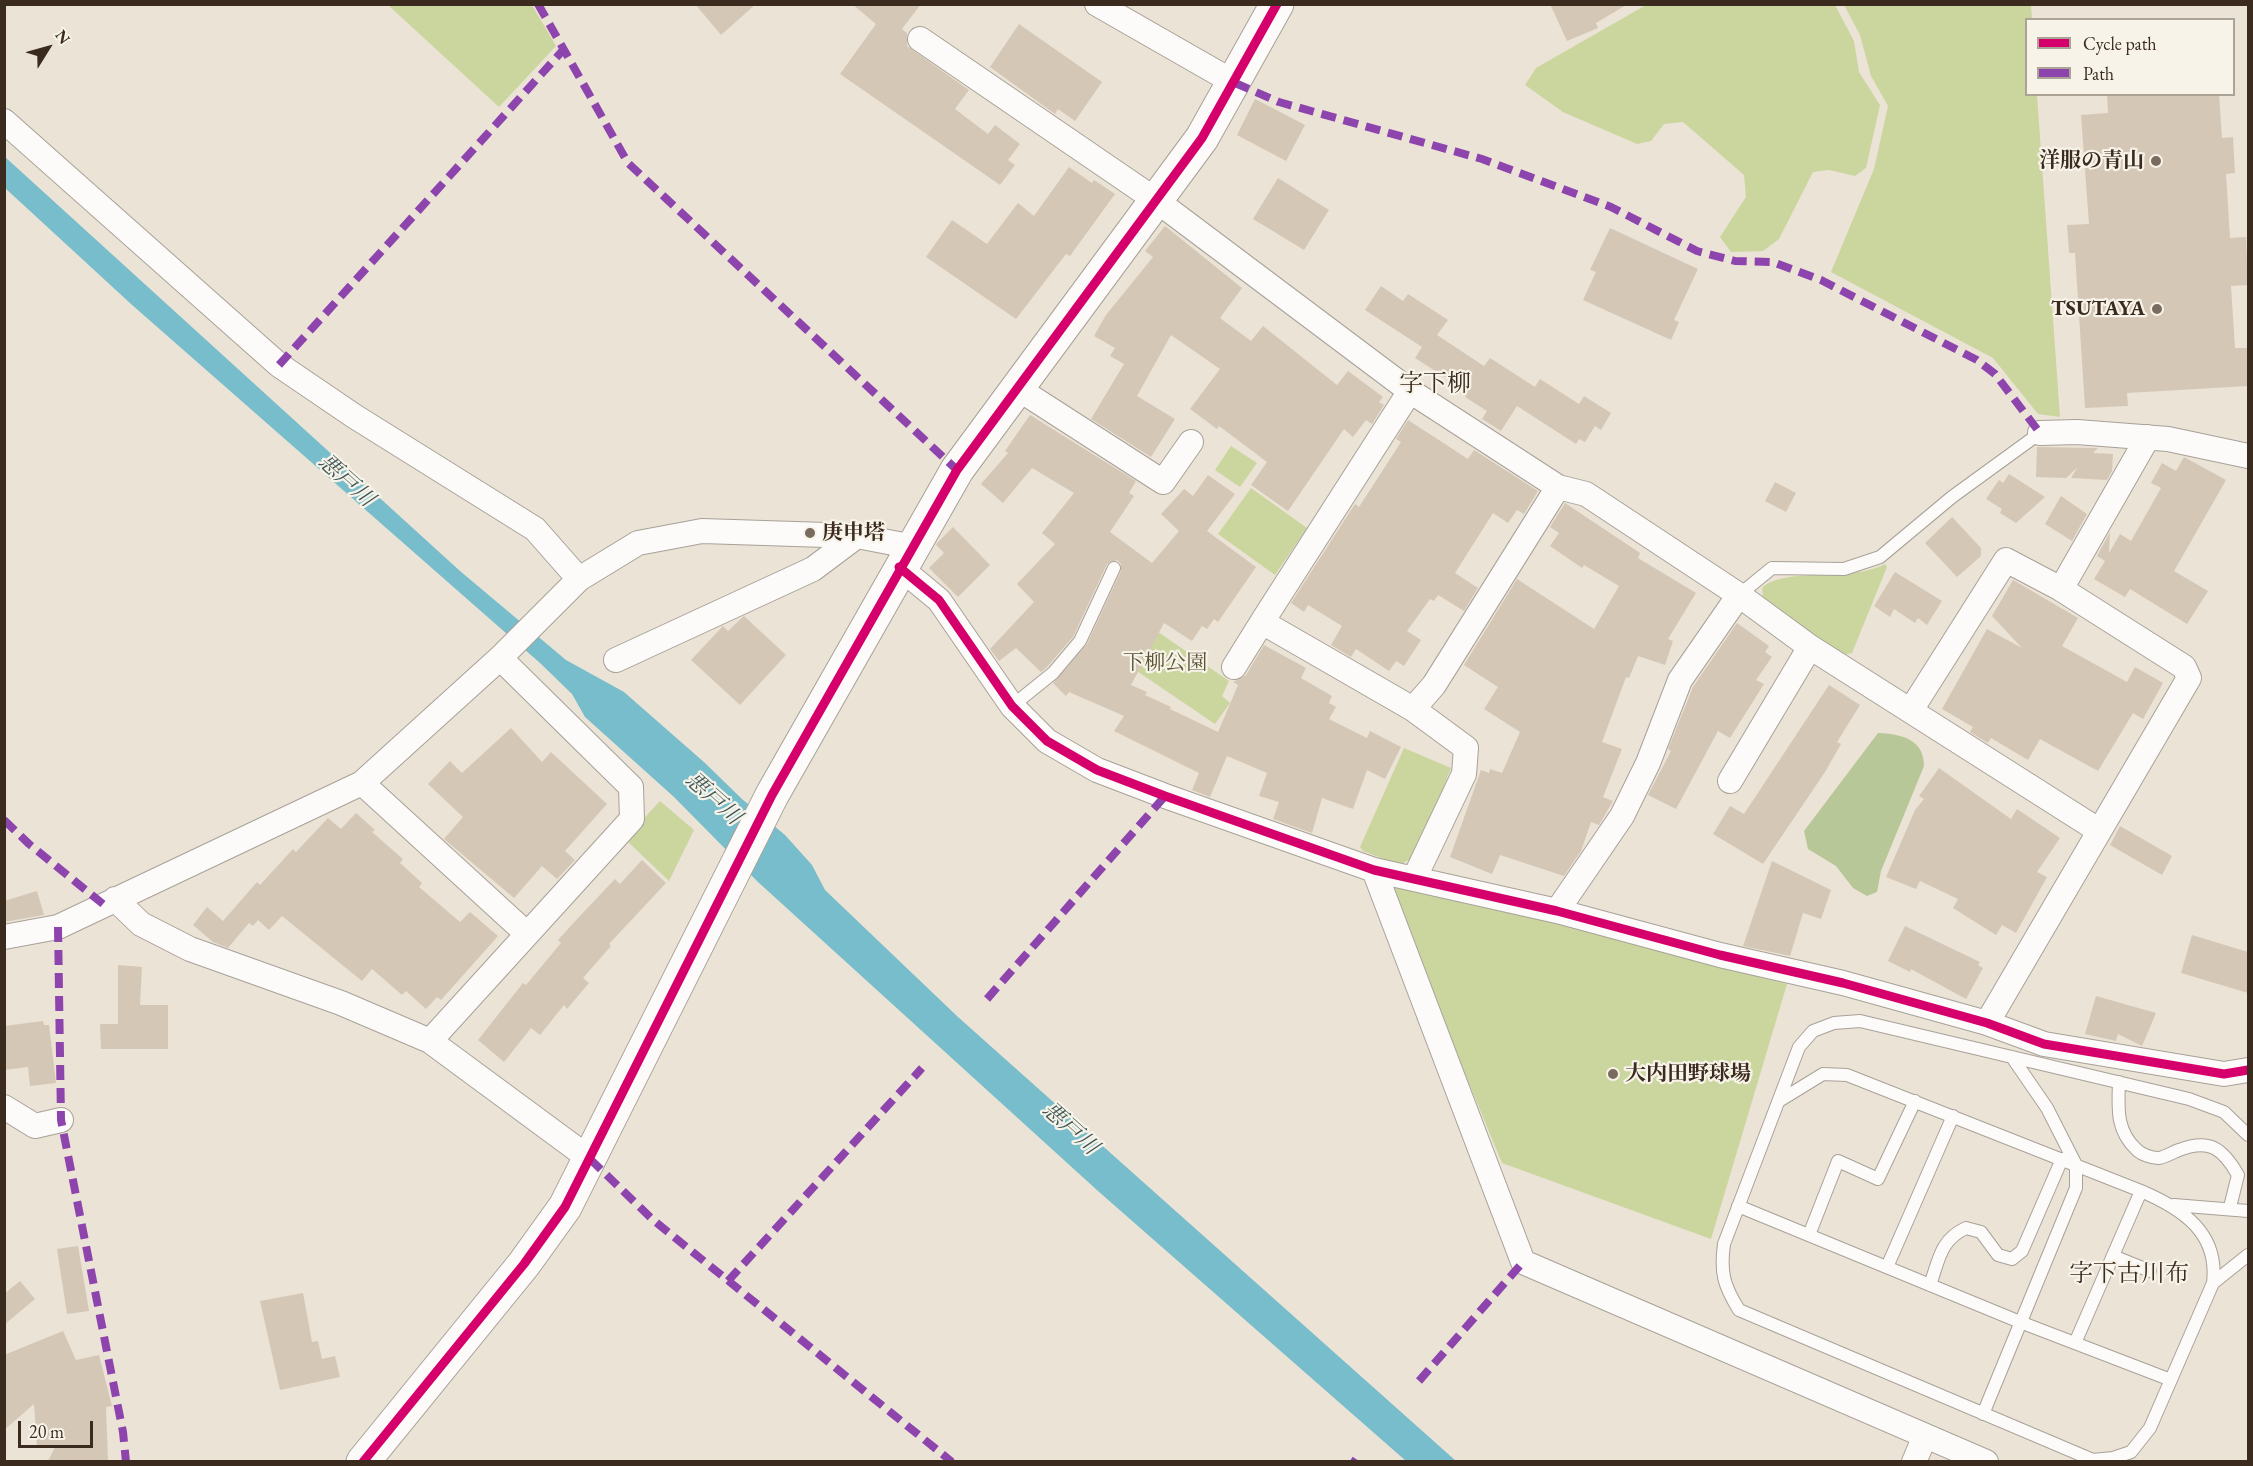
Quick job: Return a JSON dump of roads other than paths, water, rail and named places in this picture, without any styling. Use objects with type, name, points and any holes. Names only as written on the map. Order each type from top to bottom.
[{"type":"street","points":[[1097,4],[1235,83]]},
{"type":"street","points":[[363,1461],[524,1264],[565,1207],[772,795],[957,470],[1158,201],[1202,138],[1235,83],[1277,4]]},
{"type":"street","points":[[920,39],[1158,201],[1410,391],[1558,487],[1586,494],[1739,595],[1810,647],[2098,830]]},
{"type":"street","points":[[4,122],[279,365],[354,416],[535,529],[579,579]]},
{"type":"street","points":[[1017,387],[1162,482],[1191,442]]},
{"type":"street","points":[[1234,667],[1410,391]]},
{"type":"street","points":[[2040,433],[2077,432],[2148,437],[2189,442],[2248,456]]},
{"type":"street","points":[[2061,589],[2148,437]]},
{"type":"street","points":[[1413,709],[1434,685],[1558,487]]},
{"type":"street","points":[[4,937],[58,927],[362,783],[500,657],[579,579],[638,543],[702,531],[857,536],[907,557],[1012,706],[1047,741],[1097,770],[1374,870],[1415,877],[1557,911],[1720,955],[1843,983],[1987,1023],[2043,1044],[2224,1074],[2248,1070]]},
{"type":"street","points":[[616,660],[813,569],[857,536]]},
{"type":"street","points":[[1911,710],[2006,560],[2061,589],[2184,667],[2189,678],[1987,1023]]},
{"type":"street","points":[[1557,911],[1622,816],[1648,763],[1680,680],[1739,595]]},
{"type":"street","points":[[1262,622],[1413,709],[1466,748],[1464,774],[1415,877]]},
{"type":"street","points":[[1730,781],[1810,647]]},
{"type":"street","points":[[430,1041],[632,819],[631,787],[500,657]]},
{"type":"street","points":[[362,783],[526,933]]},
{"type":"street","points":[[1374,870],[1523,1262],[1986,1461]]},
{"type":"street","points":[[115,899],[141,924],[190,949],[341,1004],[430,1041],[590,1159]]},
{"type":"street","points":[[4,1107],[35,1125],[61,1120]]},
{"type":"street","points":[[1914,1461],[1925,1436]]},
{"type":"lane","points":[[1739,595],[1772,568],[1844,569],[1880,557],[1952,497],[2040,433]]},
{"type":"lane","points":[[1012,706],[1053,674],[1080,641],[1114,568]]},
{"type":"lane","points":[[1779,1101],[1823,1074],[1847,1075],[2174,1205],[2195,1225],[2210,1245],[2215,1264],[2213,1283],[2171,1380],[2150,1428],[2131,1452],[2124,1458],[2093,1460],[1739,1310],[1728,1292],[1721,1267],[1724,1244],[1799,1047],[1813,1031],[1834,1023],[1860,1021],[2189,1098],[2224,1112],[2248,1135]]},
{"type":"lane","points":[[1983,1414],[2076,1188],[2076,1165],[2047,1108],[2012,1057]]},
{"type":"lane","points":[[2119,1082],[2118,1117],[2125,1139],[2141,1153],[2158,1158],[2192,1145],[2212,1146],[2227,1156],[2238,1175],[2230,1207]]},
{"type":"lane","points":[[1809,1235],[1838,1161],[1878,1179],[1915,1101]]},
{"type":"lane","points":[[1887,1268],[1953,1116]]},
{"type":"lane","points":[[1930,1285],[1945,1243],[1953,1234],[1966,1228],[1981,1232],[1998,1255],[2012,1258],[2022,1251],[2062,1159]]},
{"type":"lane","points":[[2075,1343],[2141,1191]]},
{"type":"lane","points":[[2174,1205],[2248,1210]]},
{"type":"lane","points":[[1738,1206],[2020,1322],[2171,1380]]},
{"type":"lane","points":[[2213,1283],[2248,1255]]},
{"type":"lane","points":[[2113,1256],[2150,1271]]},
{"type":"water","name":"悪戸川","points":[[4,156],[460,571],[566,660],[624,692],[705,763],[742,799],[785,835],[812,865],[825,890],[958,1017],[1456,1461],[1406,1461],[1098,1191],[758,882],[674,797],[585,717],[572,694],[540,663],[131,304],[5,188]]},
{"type":"place","name":"洋服の青山","points":[[2156,161]]},
{"type":"place","name":"TSUTAYA","points":[[2157,309]]},
{"type":"place","name":"庚申塔","points":[[810,533]]},
{"type":"place","name":"大内田野球場","points":[[1613,1074]]},
{"type":"district","name":"字下柳","points":[[1435,384]]},
{"type":"district","name":"字下古川布","points":[[2129,1274]]},
{"type":"park label","name":"下柳公園","points":[[1165,663]]}]
